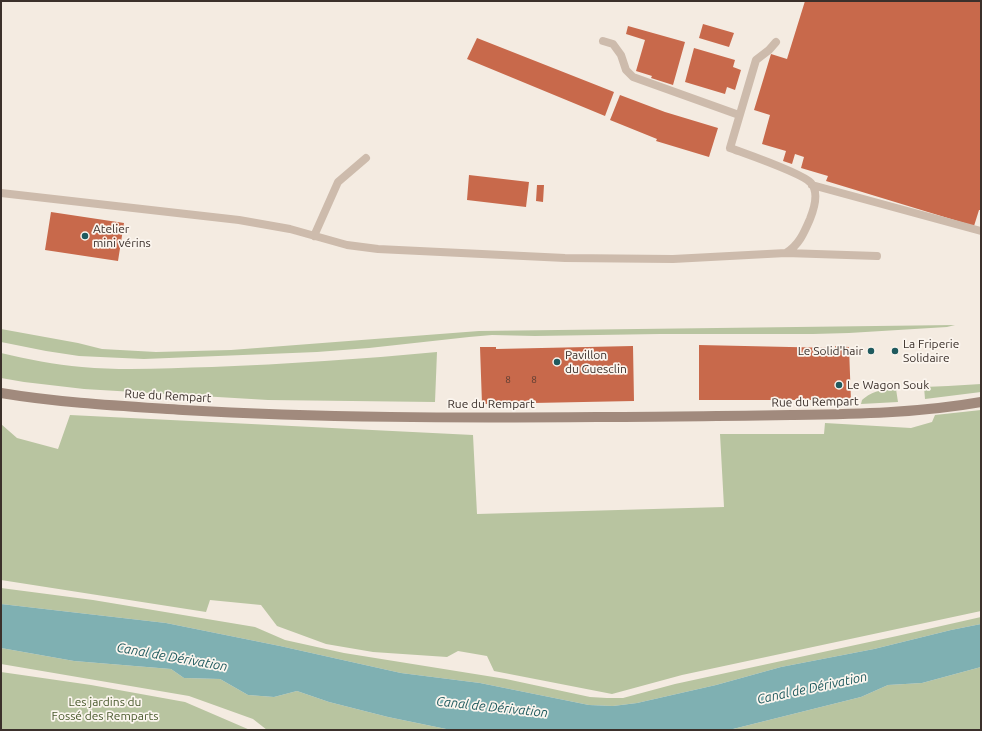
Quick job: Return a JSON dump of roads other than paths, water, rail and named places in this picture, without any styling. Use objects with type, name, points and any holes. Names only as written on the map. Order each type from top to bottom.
[{"type":"street","name":"Rue du Rempart","points":[[1,393],[51,401],[261,415],[478,418],[855,414],[920,411],[981,402]]},
{"type":"lane","points":[[603,41],[613,44],[620,55],[626,70],[632,78],[739,115]]},
{"type":"lane","points":[[776,42],[769,50],[756,60],[730,148],[806,178],[812,184],[815,194],[815,204],[811,216],[801,238],[794,248],[786,253]]},
{"type":"lane","points":[[314,236],[338,182],[366,158]]},
{"type":"lane","points":[[812,184],[981,232]]},
{"type":"lane","points":[[1,193],[239,220],[290,229],[347,245],[378,249],[565,258],[673,259],[786,253],[877,256]]},
{"type":"water","name":"Canal de Dérivation","points":[[1,604],[166,623],[280,646],[401,673],[480,683],[589,705],[613,706],[637,703],[716,685],[781,667],[874,649],[981,624],[981,667],[922,683],[888,685],[861,697],[729,730],[451,730],[388,717],[329,702],[297,691],[274,697],[248,695],[220,679],[184,678],[171,669],[74,661],[1,648]]},
{"type":"place","name":"Atelier mini vérins","points":[[85,236]]},
{"type":"place","name":"Le Solid'hair","points":[[871,351]]},
{"type":"place","name":"La Friperie Solidaire","points":[[895,351]]},
{"type":"place","name":"Pavillon du Guesclin","points":[[557,362]]},
{"type":"place","name":"Le Wagon Souk","points":[[839,385]]},
{"type":"park label","name":"Les jardins du Fossé des Remparts","points":[[105,709]]}]
